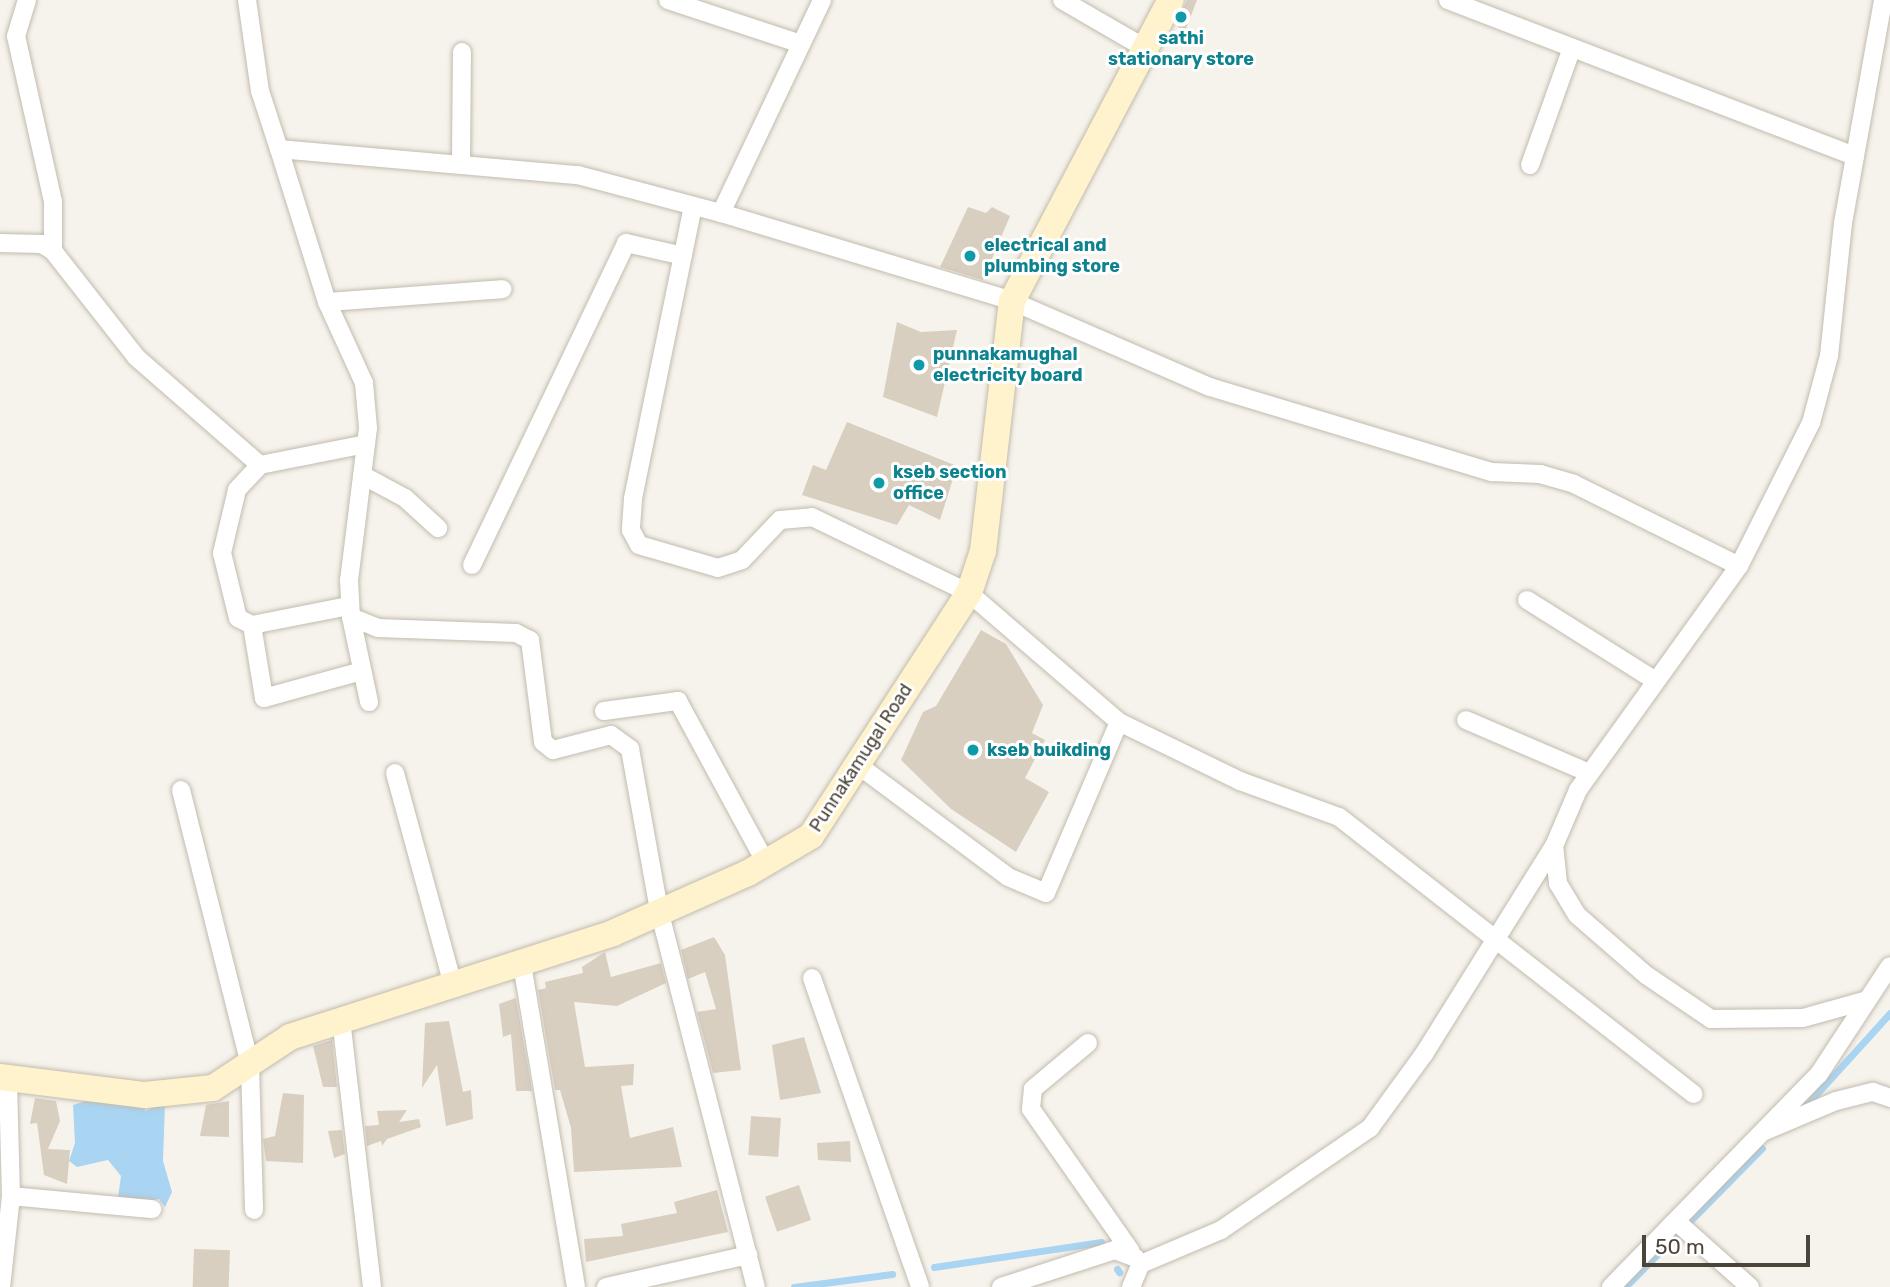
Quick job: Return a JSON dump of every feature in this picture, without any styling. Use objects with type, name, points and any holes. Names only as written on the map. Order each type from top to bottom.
[{"type":"street","points":[[27,0],[8,40],[54,202],[53,251]]},
{"type":"street","points":[[247,0],[260,91],[327,302],[365,383],[366,444],[350,611],[369,702]]},
{"type":"street","points":[[668,0],[801,44]]},
{"type":"street","points":[[721,213],[822,0]]},
{"type":"street","points":[[1062,0],[1143,47]]},
{"type":"street","name":"Punnakamugal Road","points":[[4,1078],[145,1095],[213,1088],[290,1037],[614,933],[766,863],[811,836],[969,593],[983,551],[1012,301],[1143,47],[1171,0]]},
{"type":"street","points":[[1448,0],[1854,156]]},
{"type":"street","points":[[1001,1287],[1115,1250],[1136,1258],[1221,1230],[1370,1128],[1554,846],[1589,773],[1739,566],[1811,423],[1829,356],[1854,156],[1883,0]]},
{"type":"street","points":[[1530,166],[1572,48]]},
{"type":"street","points":[[461,161],[462,52]]},
{"type":"street","points":[[279,149],[461,161],[578,175],[721,213],[1012,301],[1210,387],[1492,472],[1541,474],[1574,484],[1739,566]]},
{"type":"street","points":[[693,206],[633,499],[631,530],[639,545],[718,568],[742,560],[780,520],[812,517],[969,593],[1119,722],[1240,780],[1339,817],[1694,1094]]},
{"type":"street","points":[[0,243],[42,244],[53,251],[136,357],[260,465]]},
{"type":"street","points":[[472,565],[626,243],[683,256]]},
{"type":"street","points":[[327,302],[503,289]]},
{"type":"street","points":[[366,444],[260,465],[237,490],[222,553],[238,618],[252,625],[350,611],[378,628],[498,630],[530,640],[542,742],[553,750],[611,736],[630,749],[659,910],[756,1287]]},
{"type":"street","points":[[362,475],[405,498],[438,528]]},
{"type":"street","points":[[1527,600],[1654,680]]},
{"type":"street","points":[[252,625],[264,698],[362,671]]},
{"type":"street","points":[[604,711],[678,701],[766,863]]},
{"type":"street","points":[[1466,720],[1589,773]]},
{"type":"street","points":[[858,765],[1008,877],[1046,893],[1119,722]]},
{"type":"street","points":[[396,773],[453,985]]},
{"type":"street","points":[[181,790],[250,1065],[254,1210]]},
{"type":"street","points":[[1554,846],[1558,883],[1577,915],[1646,975],[1711,1019],[1803,1018],[1864,1001],[1883,988],[1890,966]]},
{"type":"street","points":[[522,964],[576,1287]]},
{"type":"street","points":[[811,978],[920,1287]]},
{"type":"street","points":[[1611,1287],[1819,1074],[1864,1001]]},
{"type":"street","points":[[341,1019],[372,1287]]},
{"type":"street","points":[[1088,1043],[1033,1090],[1031,1109],[1136,1258],[1131,1287]]},
{"type":"street","points":[[1,1287],[11,1196],[4,1078]]},
{"type":"street","points":[[1762,1132],[1836,1101],[1873,1092],[1890,1098]]},
{"type":"street","points":[[11,1196],[152,1209]]},
{"type":"street","points":[[1677,1222],[1750,1287]]},
{"type":"street","points":[[607,1287],[748,1255]]},
{"type":"water","points":[[106,1095],[143,1099],[145,1111],[165,1102],[163,1161],[172,1192],[165,1207],[159,1199],[126,1204],[118,1198],[121,1176],[108,1160],[77,1167],[69,1161],[75,1143],[73,1105]]},
{"type":"building","name":"sathi stationary store","points":[[1187,0],[1197,0],[1184,34],[1176,24]]},
{"type":"building","name":"electrical and plumbing store","points":[[968,207],[986,213],[992,207],[1010,216],[983,280],[940,267]]},
{"type":"building","name":"punnakamughal electricity board","points":[[897,322],[921,332],[957,330],[937,417],[883,397]]},
{"type":"building","name":"kseb section office","points":[[847,422],[957,466],[940,520],[909,505],[897,525],[802,495],[813,465],[826,470]]},
{"type":"building","name":"kseb buikding","points":[[981,630],[1006,644],[1043,705],[1032,733],[1045,740],[1025,778],[1049,792],[1016,852],[951,809],[901,760],[923,712],[936,706]]},
{"type":"building","points":[[714,937],[725,955],[741,1070],[713,1073],[697,1012],[716,1009],[705,972],[688,979],[681,950]]},
{"type":"building","points":[[605,952],[611,977],[661,963],[666,983],[617,1006],[574,1002],[585,1067],[634,1064],[633,1085],[621,1086],[630,1138],[673,1127],[682,1167],[574,1172],[571,1128],[560,1090],[555,1090],[538,990],[546,988],[545,982],[583,973],[582,967]]},
{"type":"building","points":[[516,998],[532,1091],[516,1091],[511,1034],[503,1037],[499,1004]]},
{"type":"building","points":[[449,1021],[463,1092],[471,1090],[473,1119],[446,1126],[437,1065],[422,1088],[425,1023]]},
{"type":"building","points":[[804,1037],[821,1093],[780,1100],[772,1045]]},
{"type":"building","points":[[332,1040],[337,1087],[323,1087],[313,1046]]},
{"type":"building","points":[[283,1093],[304,1095],[303,1163],[266,1161],[263,1139],[275,1136]]},
{"type":"building","points":[[35,1098],[56,1101],[60,1121],[48,1149],[70,1150],[67,1184],[44,1175],[37,1123],[30,1124]]},
{"type":"building","points":[[229,1101],[229,1137],[200,1136],[206,1105]]},
{"type":"building","points":[[407,1110],[399,1122],[419,1119],[421,1127],[387,1139],[382,1146],[381,1141],[367,1146],[365,1126],[379,1125],[377,1111]]},
{"type":"building","points":[[751,1116],[781,1118],[778,1157],[748,1155]]},
{"type":"building","points":[[342,1130],[345,1154],[334,1158],[328,1131]]},
{"type":"building","points":[[850,1141],[851,1162],[818,1160],[817,1143]]},
{"type":"building","points":[[799,1185],[811,1220],[777,1232],[765,1197]]},
{"type":"building","points":[[717,1190],[728,1232],[586,1262],[584,1239],[623,1236],[621,1224],[677,1213],[674,1202]]},
{"type":"building","points":[[194,1249],[230,1250],[229,1287],[193,1287]]},
{"type":"waterway","points":[[1802,1110],[1890,1013]]},
{"type":"waterway","points":[[1625,1287],[1762,1148]]},
{"type":"waterway","points":[[934,1267],[1101,1242]]},
{"type":"waterway","points":[[794,1287],[892,1274]]},
{"type":"place","name":"sathi stationary store","points":[[1181,17]]},
{"type":"place","name":"electrical and plumbing store","points":[[970,256]]},
{"type":"place","name":"punnakamughal electricity board","points":[[919,365]]},
{"type":"place","name":"kseb section office","points":[[879,483]]},
{"type":"place","name":"kseb buikding","points":[[973,750]]}]
